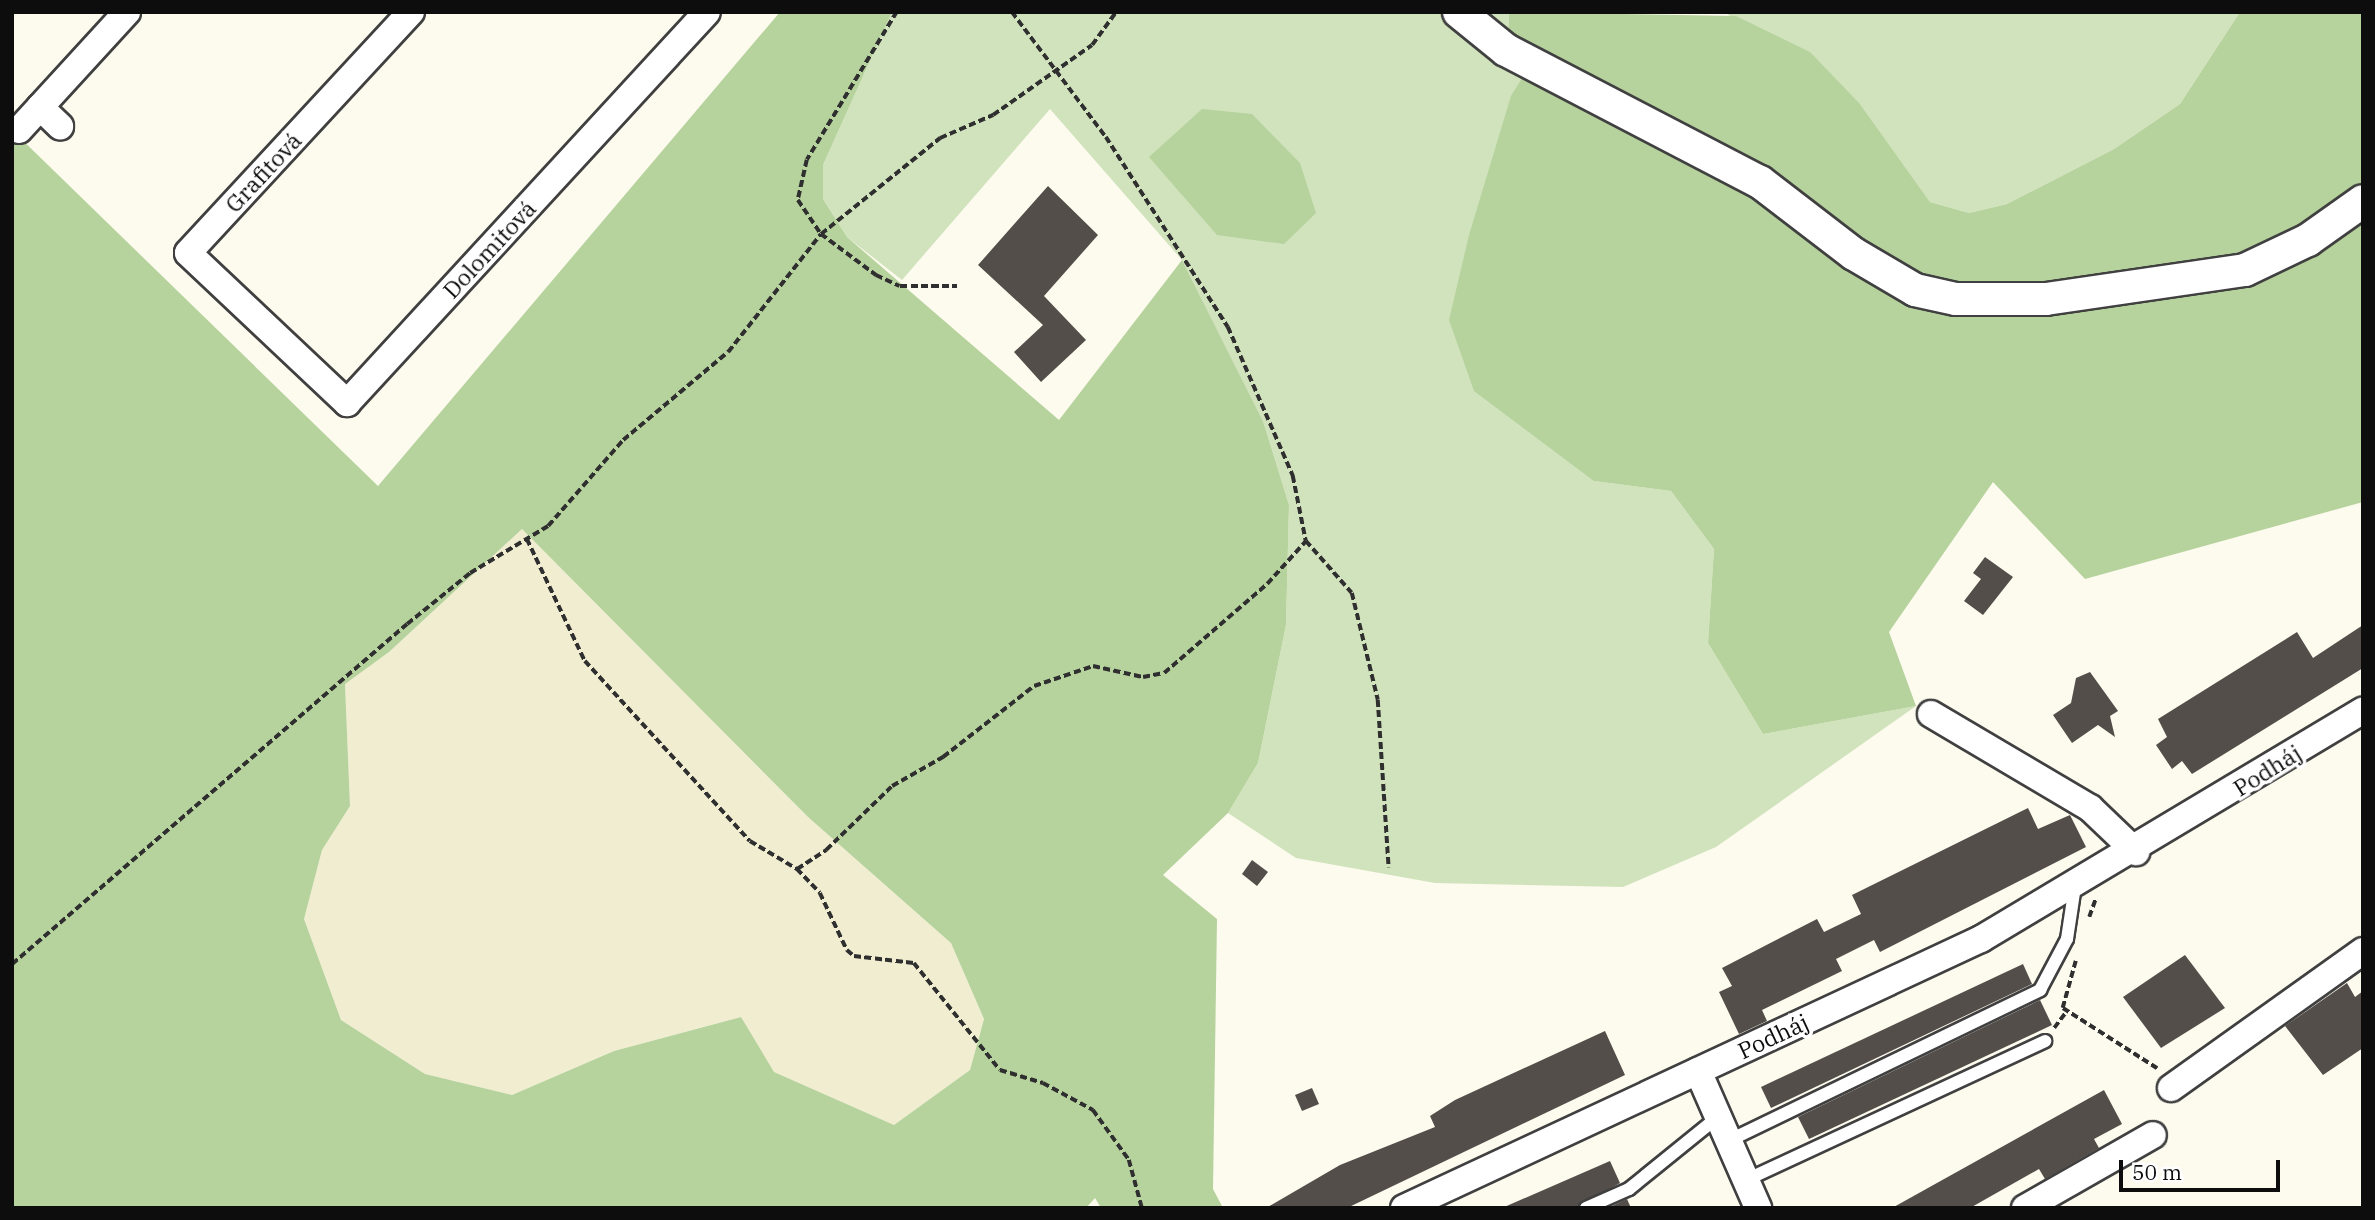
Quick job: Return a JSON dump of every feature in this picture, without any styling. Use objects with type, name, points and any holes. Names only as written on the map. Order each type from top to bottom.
[{"type":"street","points":[[19,130],[127,12]]},
{"type":"street","name":"Grafitová","points":[[265,326],[188,253],[411,12]]},
{"type":"street","name":"Dolomitová","points":[[265,326],[347,403],[707,12]]},
{"type":"street","points":[[1459,12],[1506,50],[1760,182],[1854,254],[1914,290],[1945,296],[2046,299],[2245,270],[2308,240],[2363,201]]},
{"type":"street","points":[[40,107],[60,126]]},
{"type":"street","name":"Podháj","points":[[1404,1208],[2086,891],[2136,852],[2363,710]]},
{"type":"street","points":[[1931,713],[2099,814],[2136,852]]},
{"type":"street","points":[[2166,1080],[2363,951]]},
{"type":"street","points":[[1698,1071],[1758,1208]]},
{"type":"street","points":[[2025,1208],[2153,1135]]},
{"type":"lane","points":[[1586,1208],[1629,1189],[1723,1129],[2040,990],[2067,939],[2086,891]]},
{"type":"lane","points":[[1746,1180],[2045,1041]]},
{"type":"path","points":[[897,12],[800,181],[804,215],[821,234],[900,286],[957,286]]},
{"type":"path","points":[[1012,12],[1106,137],[1248,363],[1293,476],[1306,541],[1342,576],[1368,639],[1386,767],[1382,823],[1389,868]]},
{"type":"path","points":[[12,964],[407,624],[548,526],[623,440],[728,352],[821,234],[940,138],[993,115],[1092,45],[1116,12]]},
{"type":"path","points":[[527,539],[585,661],[750,841],[797,869],[820,893],[854,956],[914,963],[1000,1070],[1043,1083],[1093,1110],[1129,1160],[1142,1208]]},
{"type":"path","points":[[797,869],[827,850],[892,786],[943,757],[1034,686],[1093,666],[1143,677],[1164,673],[1267,584],[1306,541]]},
{"type":"path","points":[[2086,891],[2087,923]]},
{"type":"path","points":[[2080,947],[2063,1009],[2166,1080]]},
{"type":"shaded area","points":[[522,529],[808,817],[951,943],[984,1019],[970,1070],[894,1125],[774,1072],[740,1017],[614,1051],[512,1095],[425,1074],[341,1020],[304,919],[322,850],[350,806],[345,683],[389,652]]},
{"type":"green space","points":[[780,12],[892,12],[823,165],[823,199],[847,237],[1059,420],[1182,260],[1263,421],[1289,505],[1286,625],[1258,763],[1228,813],[1163,875],[1217,919],[1213,1189],[1223,1208],[1101,1208],[1095,1198],[1086,1208],[12,1208],[12,130],[378,486]],"holes":[[[522,529],[808,817],[951,943],[984,1019],[970,1070],[894,1125],[774,1072],[741,1017],[614,1051],[512,1095],[425,1074],[341,1020],[304,919],[322,850],[350,806],[345,684],[389,652]]]},
{"type":"green space","points":[[892,12],[1442,12],[1524,75],[1594,481],[1671,491],[1714,549],[1708,643],[1763,734],[1916,706],[1716,847],[1623,887],[1435,883],[1296,858],[1228,813],[1258,763],[1286,625],[1289,505],[1263,421],[1182,260],[1050,109],[902,280],[847,237],[823,199],[823,165]]},
{"type":"green space","points":[[1480,12],[1509,12],[1508,36]]},
{"type":"green space","points":[[1509,12],[1736,16],[1810,52],[1859,103],[1930,202],[1969,213],[2007,204],[2114,149],[2180,104],[2240,12],[2363,12],[2363,502],[2085,579],[1993,482],[1889,632],[1916,706],[1763,734],[1708,643],[1714,549],[1671,491],[1594,481],[1474,391],[1449,320],[1469,235],[1511,96],[1524,75],[1508,36]]},
{"type":"green space","points":[[1725,12],[2240,12],[2180,104],[2114,149],[2007,204],[1969,213],[1930,202],[1885,140]]},
{"type":"green space","points":[[1202,109],[1252,114],[1300,163],[1316,213],[1284,244],[1217,235],[1149,157]]},
{"type":"building","points":[[1048,186],[1098,235],[1044,296],[1086,340],[1041,382],[1014,352],[1043,325],[978,265]]},
{"type":"building","points":[[1985,557],[2013,577],[1983,615],[1964,601],[1981,579],[1973,573]]},
{"type":"building","points":[[2363,625],[2363,668],[2192,774],[2182,761],[2172,769],[2156,745],[2167,737],[2158,719],[2297,632],[2313,658]]},
{"type":"building","points":[[2090,672],[2118,711],[2110,716],[2115,737],[2098,725],[2072,743],[2053,715],[2071,703],[2076,678]]},
{"type":"building","points":[[2028,808],[2038,829],[2070,815],[2086,847],[1880,952],[1874,940],[1836,959],[1842,971],[1762,1010],[1767,1021],[1739,1034],[1719,992],[1732,986],[1722,968],[1817,919],[1824,932],[1861,914],[1852,895]]},
{"type":"building","points":[[1252,860],[1268,872],[1257,886],[1242,874]]},
{"type":"building","points":[[2185,955],[2225,1008],[2161,1048],[2123,997]]},
{"type":"building","points":[[2023,964],[2032,984],[1771,1108],[1761,1087]]},
{"type":"building","points":[[2347,983],[2355,997],[2363,991],[2363,1048],[2323,1075],[2285,1026]]},
{"type":"building","points":[[2040,1000],[2052,1025],[1809,1139],[1798,1117]]},
{"type":"building","points":[[1605,1031],[1625,1075],[1347,1208],[1266,1208],[1340,1165],[1435,1127],[1430,1116],[1455,1100]]},
{"type":"building","points":[[1312,1088],[1319,1104],[1302,1111],[1295,1095]]},
{"type":"building","points":[[2104,1090],[2122,1124],[2094,1139],[2099,1148],[2045,1179],[2039,1169],[1970,1208],[1892,1208]]},
{"type":"building","points":[[1610,1161],[1620,1183],[1577,1208],[1502,1208]]},
{"type":"building","points":[[1627,1199],[1631,1208],[1608,1208]]}]
